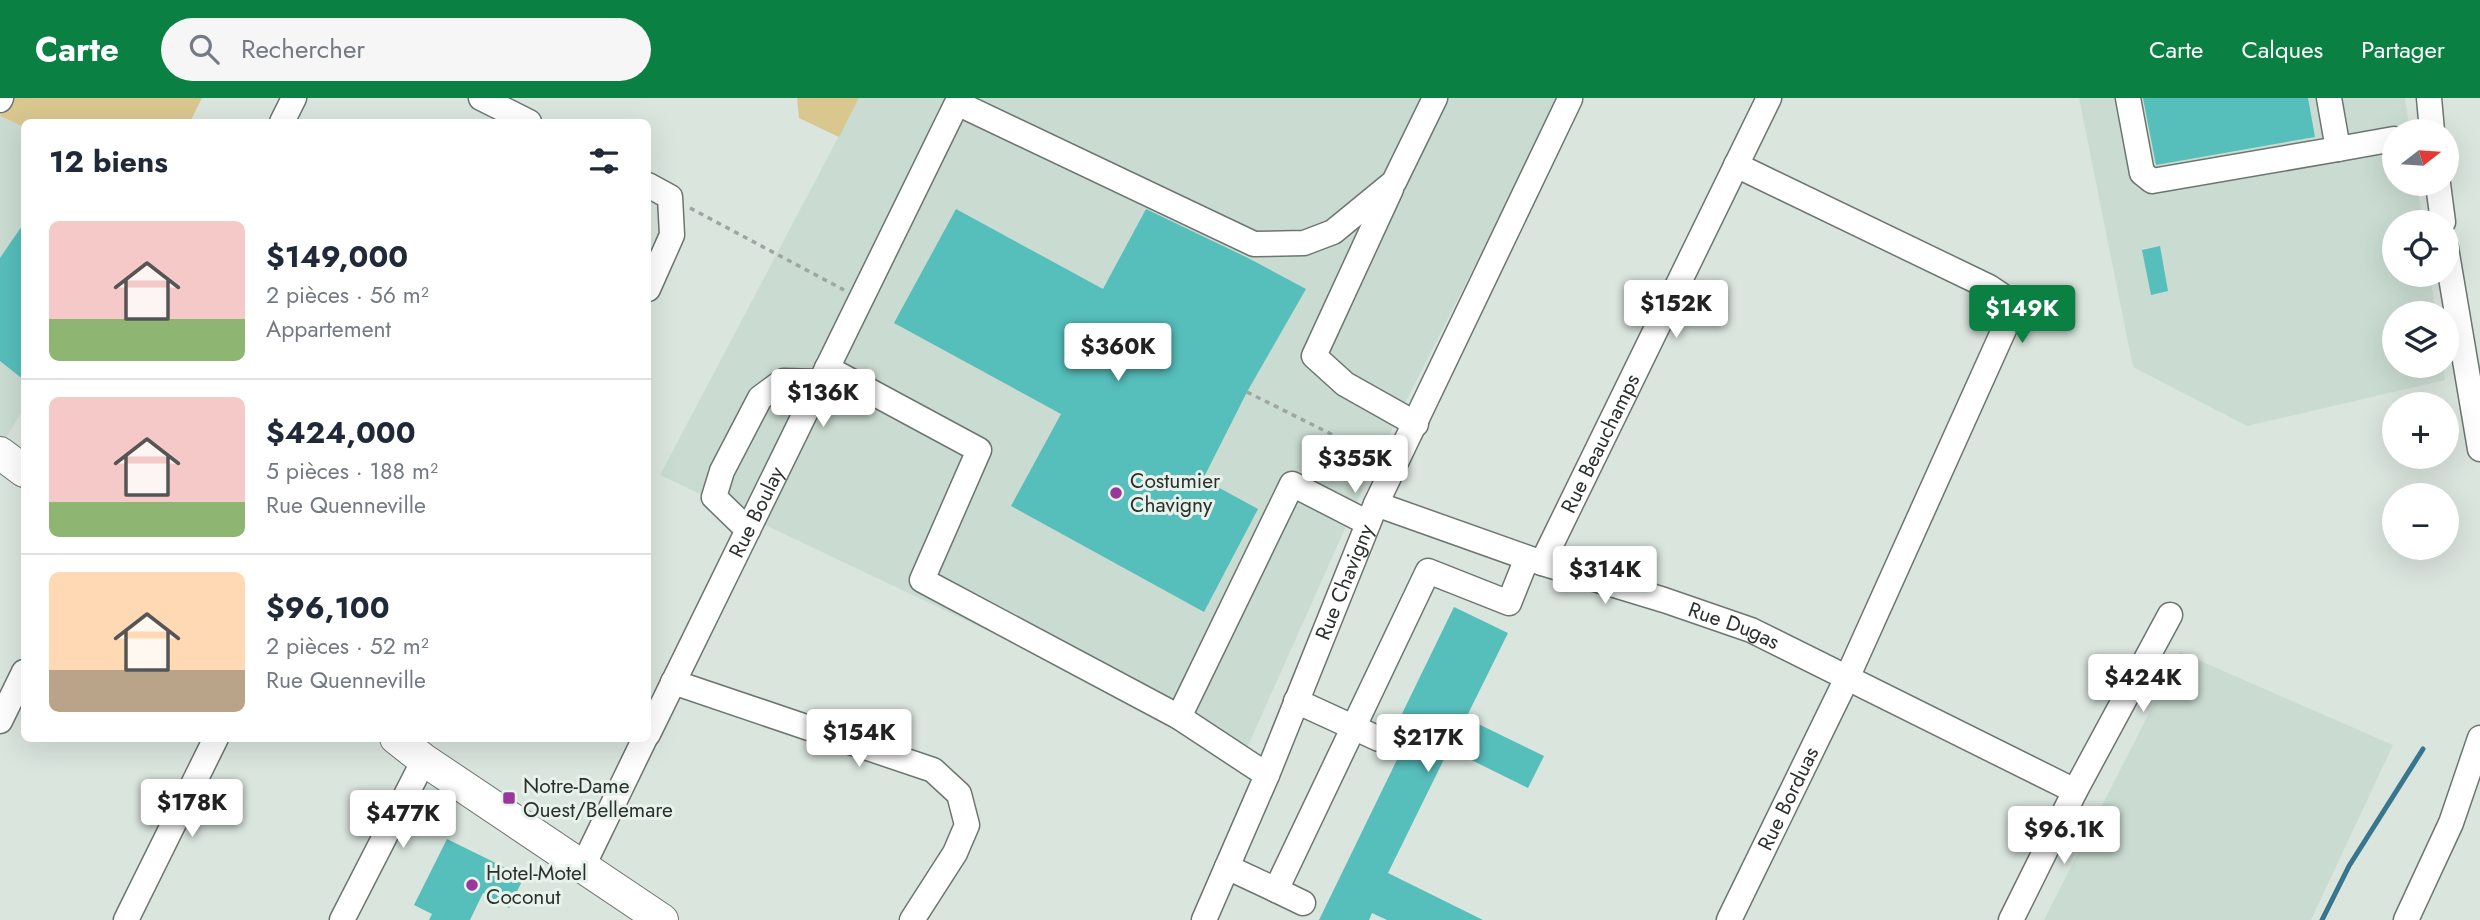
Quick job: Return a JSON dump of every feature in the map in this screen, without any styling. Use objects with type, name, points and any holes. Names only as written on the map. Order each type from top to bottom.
[{"type":"main road","points":[[0,453],[21,469]]},
{"type":"main road","points":[[401,742],[662,920]]},
{"type":"street","points":[[284,119],[294,98]]},
{"type":"street","points":[[481,98],[520,111]]},
{"type":"street","points":[[1416,424],[1345,384],[1314,356],[1435,98]]},
{"type":"street","name":"Rue Chavigny","points":[[1204,920],[1267,775],[1372,513],[1569,98]]},
{"type":"street","name":"Rue Beauchamps","points":[[1354,728],[1428,571],[1509,603],[1535,560],[1769,98]]},
{"type":"street","points":[[2128,98],[2142,173],[2152,181],[2382,141]]},
{"type":"street","points":[[2329,98],[2338,149]]},
{"type":"street","points":[[2429,98],[2431,119]]},
{"type":"street","name":"Rue Boulay","points":[[651,726],[957,103],[1254,244],[1304,243],[1333,232],[1394,182]]},
{"type":"street","name":"Rue Borduas","points":[[1729,920],[1847,678],[2011,314],[2001,295],[1989,287],[1736,165]]},
{"type":"street","points":[[651,188],[670,197],[672,235],[651,282]]},
{"type":"street","points":[[2453,287],[2480,449]]},
{"type":"street","points":[[748,530],[714,497],[722,471],[760,398],[783,381],[824,375],[979,450],[922,580],[1179,718],[1267,775]]},
{"type":"street","name":"Rue Dugas","points":[[1179,718],[1292,484],[1372,513],[1535,560],[1751,630],[2075,791]]},
{"type":"street","points":[[2011,920],[2075,791],[2170,615]]},
{"type":"street","points":[[0,721],[21,678]]},
{"type":"street","points":[[673,682],[933,770],[959,794],[967,825],[955,853],[912,920]]},
{"type":"street","points":[[1296,701],[1379,739]]},
{"type":"street","points":[[1276,890],[1354,728]]},
{"type":"street","points":[[126,920],[214,742]]},
{"type":"street","name":"Rue Boulay","points":[[582,867],[643,742]]},
{"type":"street","points":[[2406,920],[2451,823],[2479,742]]},
{"type":"street","points":[[342,920],[424,760]]},
{"type":"street","points":[[1227,867],[1303,903]]},
{"type":"path","points":[[670,197],[861,299]]},
{"type":"path","points":[[1247,391],[1395,466]]},
{"type":"shaded area","points":[[9,98],[202,98],[192,119],[21,119],[21,126],[0,116]]},
{"type":"shaded area","points":[[797,98],[859,98],[839,137],[799,118]]},
{"type":"shaded area","points":[[859,98],[1559,98],[1368,477],[1243,757],[1159,712],[660,475]]},
{"type":"shaded area","points":[[2079,98],[2405,98],[2408,119],[2382,119],[2382,196],[2419,196],[2421,210],[2382,210],[2382,287],[2432,287],[2434,301],[2382,301],[2382,378],[2445,380],[2393,392],[2382,392],[2382,395],[2247,426],[2133,367]]},
{"type":"shaded area","points":[[0,116],[21,126],[21,413],[3,443],[0,441]]},
{"type":"shaded area","points":[[2180,652],[2393,745],[2311,920],[2044,920]]},
{"type":"building","points":[[2143,98],[2308,98],[2315,137],[2156,165]]},
{"type":"building","points":[[956,209],[1103,289],[1146,209],[1306,289],[1247,392],[1203,479],[1258,509],[1204,612],[1011,506],[1061,414],[894,323]]},
{"type":"building","points":[[21,227],[21,378],[0,361],[0,258]]},
{"type":"building","points":[[2160,246],[2168,291],[2151,295],[2142,250]]},
{"type":"building","points":[[1454,607],[1508,633],[1466,718],[1544,756],[1528,788],[1449,749],[1388,873],[1483,920],[1387,920],[1372,913],[1369,920],[1319,920],[1410,733],[1396,726]]},
{"type":"building","name":"Hotel-Motel Coconut","points":[[447,839],[524,877],[509,908],[483,893],[470,920],[429,920],[432,914],[414,905]]},
{"type":"waterway","points":[[2322,920],[2349,866],[2423,749]]},
{"type":"place","name":"Costumier Chavigny","points":[[1116,493]]},
{"type":"place","name":"Notre-Dame Ouest/Bellemare","points":[[509,798]]},
{"type":"place","name":"Hotel-Motel Coconut","points":[[472,885]]}]
